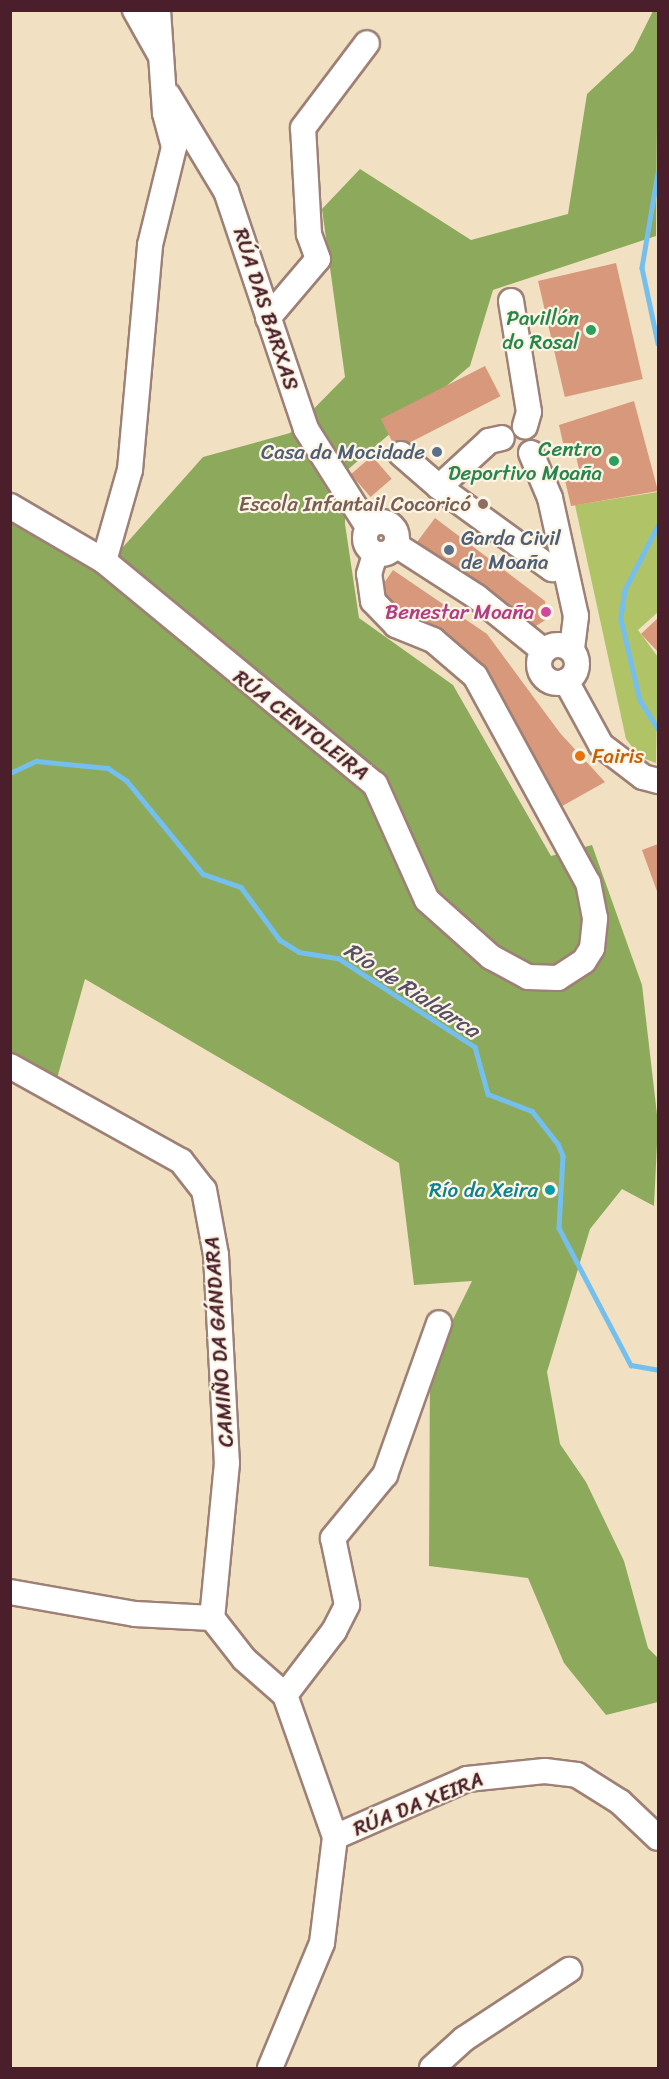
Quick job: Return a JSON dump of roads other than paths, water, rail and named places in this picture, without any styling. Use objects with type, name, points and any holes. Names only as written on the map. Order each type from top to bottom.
[{"type":"street","points":[[135,10],[163,59]]},
{"type":"street","points":[[104,561],[130,470],[150,245],[174,147],[165,90],[158,10]]},
{"type":"street","points":[[268,318],[318,259],[309,234],[303,128],[368,43]]},
{"type":"street","name":"RÚA DAS BARXAS","points":[[165,90],[226,191],[306,429],[368,527],[364,537],[386,550]]},
{"type":"street","points":[[511,301],[529,412],[525,426]]},
{"type":"street","points":[[439,487],[489,441],[502,438],[513,425],[525,426],[535,438],[531,453],[550,498],[576,616],[572,650],[577,667],[566,681]]},
{"type":"street","points":[[502,438],[512,457],[531,453]]},
{"type":"street","points":[[401,454],[439,487],[552,569]]},
{"type":"street","name":"RÚA CENTOLEIRA","points":[[10,506],[104,561],[375,784],[427,900],[491,957],[528,977],[558,978],[584,962],[592,948],[595,918],[588,883],[553,826],[475,676],[433,640],[396,625],[373,601],[369,574],[386,550]]},
{"type":"street","points":[[386,550],[477,597],[544,651]]},
{"type":"street","points":[[566,681],[544,677],[539,661],[544,651],[555,645],[572,650]]},
{"type":"street","points":[[566,681],[601,746],[643,777],[658,781]]},
{"type":"street","name":"CAMIÑO DA GÁNDARA","points":[[10,1066],[181,1161],[204,1190],[216,1255],[227,1463],[212,1618]]},
{"type":"street","points":[[285,1695],[334,1631],[347,1605],[333,1538],[385,1475],[439,1323]]},
{"type":"street","points":[[10,1592],[135,1614],[212,1618],[244,1659],[285,1695],[335,1837],[322,1943],[270,2068]]},
{"type":"street","name":"RÚA DA XEIRA","points":[[335,1837],[467,1779],[545,1771],[577,1775],[620,1802],[658,1838]]},
{"type":"street","points":[[432,2068],[464,2040],[569,1970]]},
{"type":"waterway","points":[[658,173],[642,268],[658,343]]},
{"type":"waterway","points":[[658,526],[625,590],[621,619],[640,700],[658,729]]},
{"type":"waterway","name":"Río de Rialdarca","points":[[10,773],[36,761],[108,768],[127,781],[203,874],[241,887],[280,940],[299,952],[338,958],[475,1047],[488,1094],[532,1111],[558,1144],[563,1156],[559,1228],[631,1365],[658,1370]]},
{"type":"place","name":"Pavillón do Rosal","points":[[591,330]]},
{"type":"place","name":"Casa da Mocidade","points":[[437,452]]},
{"type":"place","name":"Centro Deportivo Moaña","points":[[614,461]]},
{"type":"place","name":"Escola Infantail Cocoricó","points":[[483,504]]},
{"type":"place","name":"Garda Civil de Moaña","points":[[449,550]]},
{"type":"place","name":"Benestar Moaña","points":[[546,612]]},
{"type":"place","name":"Fairis","points":[[580,756]]},
{"type":"place","name":"Río da Xeira","points":[[550,1190]]}]
